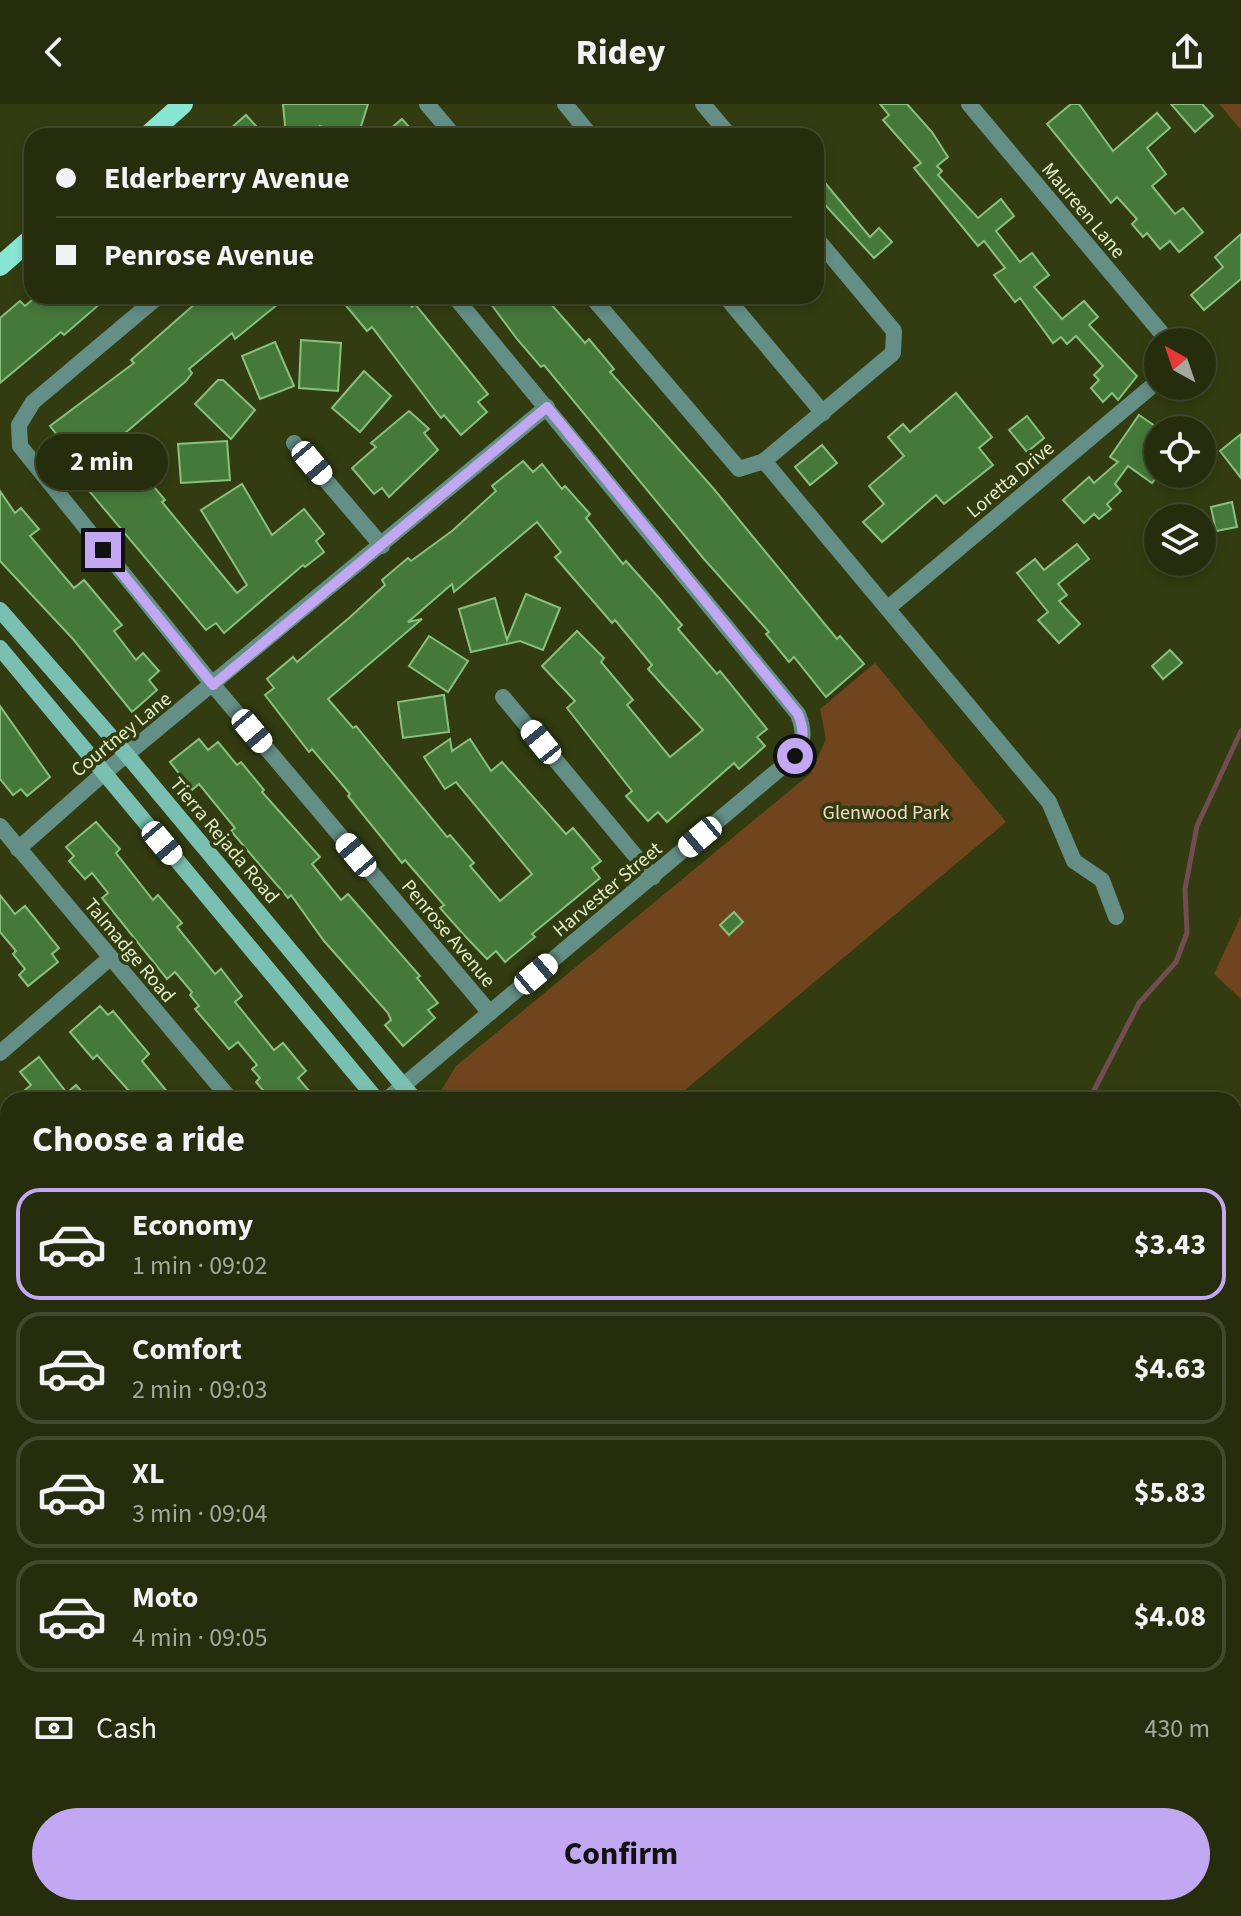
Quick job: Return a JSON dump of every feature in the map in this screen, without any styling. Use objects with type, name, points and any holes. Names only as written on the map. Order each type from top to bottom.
[{"type":"main road","points":[[156,128],[183,104]]},
{"type":"main road","points":[[0,266],[24,245]]},
{"type":"main road","name":"Tierra Rejada Road","points":[[0,610],[127,755],[408,1092]]},
{"type":"main road","points":[[0,648],[370,1092]]},
{"type":"street","points":[[427,104],[447,128]]},
{"type":"street","points":[[565,104],[584,128]]},
{"type":"street","points":[[703,104],[723,128]]},
{"type":"street","name":"Maureen Lane","points":[[969,104],[1157,328]]},
{"type":"street","points":[[598,304],[739,469],[764,461],[893,353],[894,331],[824,248]]},
{"type":"street","name":"Penrose Avenue","points":[[149,304],[23,412],[18,432],[27,458],[213,685],[490,1013]]},
{"type":"street","points":[[461,304],[547,407]]},
{"type":"street","points":[[732,304],[823,413]]},
{"type":"street","name":"Loretta Drive","points":[[888,608],[1144,393]]},
{"type":"street","name":"Courtney Lane","points":[[18,849],[104,773],[547,407]]},
{"type":"street","name":"Harvester Street","points":[[395,1092],[795,756],[803,742],[804,730],[798,714],[547,407]]},
{"type":"street","points":[[294,443],[382,546]]},
{"type":"street","points":[[764,461],[1049,802],[1074,861],[1102,880],[1116,917]]},
{"type":"street","points":[[503,697],[653,877]]},
{"type":"street","name":"Talmadge Road","points":[[0,826],[224,1092]]},
{"type":"street","points":[[0,1053],[110,958]]},
{"type":"green space","points":[[1219,104],[1241,104],[1241,130]]},
{"type":"green space","name":"Glenwood Park","points":[[875,663],[1006,822],[683,1092],[443,1092],[456,1066],[811,773],[826,739],[820,709]]},
{"type":"green space","points":[[1241,916],[1241,999],[1214,974]]},
{"type":"building","points":[[283,104],[368,104],[360,128],[285,128]]},
{"type":"building","points":[[880,104],[907,104],[932,132],[948,157],[937,166],[942,171],[938,175],[978,218],[1001,199],[1014,216],[996,231],[1020,262],[1032,253],[1049,275],[1034,287],[1062,319],[1084,301],[1098,317],[1089,325],[1137,376],[1118,400],[1112,393],[1103,402],[1091,388],[1099,380],[1094,375],[1103,366],[1076,336],[1067,344],[1061,337],[1053,343],[1020,298],[1015,302],[994,275],[1005,268],[984,241],[978,246],[914,168],[921,163],[883,120],[889,115]]},
{"type":"building","points":[[1071,104],[1079,104],[1113,151],[1157,113],[1170,128],[1147,148],[1166,174],[1152,186],[1175,214],[1183,208],[1203,232],[1179,252],[1170,241],[1160,249],[1147,233],[1143,237],[1132,224],[1137,219],[1117,197],[1111,203],[1047,124]]},
{"type":"building","points":[[1171,104],[1202,104],[1213,116],[1195,132]]},
{"type":"building","points":[[246,115],[258,128],[231,128]]},
{"type":"building","points":[[402,119],[410,128],[391,128]]},
{"type":"building","points":[[824,182],[870,237],[879,228],[892,242],[874,258],[824,204]]},
{"type":"building","points":[[1241,234],[1241,279],[1204,310],[1191,295],[1223,267],[1215,257]]},
{"type":"building","points":[[20,301],[25,306],[100,304],[0,383],[0,318]]},
{"type":"building","points":[[195,304],[278,304],[235,339],[232,333],[189,369],[192,373],[186,381],[111,445],[136,473],[140,470],[165,500],[162,502],[237,593],[247,585],[201,510],[242,484],[272,535],[304,509],[324,534],[316,541],[324,552],[305,567],[303,565],[224,633],[216,623],[206,630],[48,442],[57,435],[50,426],[134,363],[131,360]]},
{"type":"building","points":[[345,304],[409,304],[412,307],[415,304],[488,394],[478,402],[487,412],[461,435],[444,415],[441,418],[372,327],[367,331]]},
{"type":"building","points":[[491,304],[551,304],[585,343],[589,339],[614,369],[610,372],[713,488],[837,639],[840,636],[864,664],[826,697],[794,657],[789,662],[766,634],[769,632],[704,559],[544,365],[541,367]]},
{"type":"building","points":[[301,340],[341,343],[338,391],[299,388]]},
{"type":"building","points":[[275,342],[294,386],[260,399],[242,356]]},
{"type":"building","points":[[364,371],[391,396],[360,432],[332,408]]},
{"type":"building","points":[[218,380],[223,380],[255,410],[231,439],[195,404]]},
{"type":"building","points":[[956,393],[992,437],[979,448],[993,465],[944,504],[936,495],[882,542],[863,522],[884,504],[869,486],[904,456],[888,437],[903,424],[910,432]]},
{"type":"building","points":[[409,411],[429,429],[424,433],[438,450],[389,497],[382,488],[374,494],[352,468],[376,447],[371,443]]},
{"type":"building","points":[[1139,415],[1144,418],[1144,477],[1128,466],[1115,484],[1121,491],[1107,504],[1111,509],[1099,519],[1094,514],[1084,523],[1063,500],[1089,477],[1094,483],[1118,462],[1110,457]]},
{"type":"building","points":[[1027,416],[1044,438],[1027,452],[1009,430]]},
{"type":"building","points":[[1241,434],[1241,478],[1220,451]]},
{"type":"building","points":[[227,441],[230,480],[181,483],[178,444]]},
{"type":"building","points":[[822,445],[837,463],[810,485],[795,467]]},
{"type":"building","points":[[523,461],[533,472],[542,464],[562,489],[565,486],[590,514],[586,518],[623,564],[626,561],[659,598],[682,625],[678,629],[717,674],[720,671],[767,729],[757,737],[765,746],[739,769],[734,763],[667,822],[658,812],[648,821],[626,796],[632,791],[567,708],[575,701],[542,666],[577,631],[604,658],[601,662],[633,700],[627,705],[670,757],[703,730],[648,669],[652,665],[615,620],[612,623],[555,557],[561,552],[537,522],[454,592],[452,584],[408,622],[422,619],[328,699],[353,728],[356,726],[447,837],[450,835],[474,863],[470,866],[500,901],[532,874],[456,782],[445,789],[424,757],[450,739],[452,751],[470,739],[491,771],[502,762],[566,834],[573,828],[601,861],[592,868],[600,878],[532,934],[535,937],[505,962],[496,951],[487,959],[464,935],[440,908],[444,905],[405,860],[402,863],[348,796],[350,794],[312,749],[309,752],[265,695],[274,688],[267,679],[293,657],[297,662],[349,618],[385,585],[382,580],[408,558],[411,561],[452,531],[496,491],[492,486]]},
{"type":"building","points":[[0,491],[15,513],[21,508],[39,529],[30,536],[74,588],[84,580],[122,625],[114,631],[136,660],[143,653],[159,671],[149,680],[157,690],[132,712],[73,639],[0,561]]},
{"type":"building","points":[[1232,502],[1237,527],[1216,531],[1216,506]]},
{"type":"building","points":[[1077,544],[1089,559],[1058,584],[1067,595],[1059,601],[1080,624],[1059,643],[1038,620],[1048,612],[1017,573],[1035,559],[1044,570]]},
{"type":"building","points":[[526,594],[560,608],[543,650],[520,641],[471,652],[459,609],[495,598],[507,640]]},
{"type":"building","points":[[429,636],[468,661],[448,692],[409,666]]},
{"type":"building","points":[[1170,650],[1182,663],[1163,679],[1152,666]]},
{"type":"building","points":[[444,695],[449,732],[403,738],[398,702]]},
{"type":"building","points":[[0,706],[50,777],[27,796],[21,789],[13,795],[0,779]]},
{"type":"building","points":[[199,739],[208,750],[218,742],[237,765],[241,762],[264,790],[262,792],[320,857],[312,864],[341,900],[348,894],[420,976],[417,978],[438,1003],[428,1010],[435,1018],[403,1046],[385,1025],[391,1020],[388,1013],[324,941],[291,895],[288,898],[231,831],[235,828],[199,784],[192,790],[170,762]]},
{"type":"building","points":[[96,822],[120,849],[116,853],[153,900],[158,895],[182,923],[177,927],[215,974],[221,969],[242,996],[235,1002],[274,1050],[283,1043],[306,1071],[298,1078],[310,1092],[264,1092],[256,1082],[260,1078],[252,1069],[257,1065],[238,1042],[229,1049],[195,1009],[199,1006],[190,995],[192,992],[175,972],[167,979],[102,898],[108,893],[92,873],[85,879],[69,861],[74,856],[66,847]]},
{"type":"building","points":[[0,895],[15,914],[25,906],[59,948],[52,954],[58,962],[28,986],[19,975],[25,969],[13,954],[16,951],[0,932]]},
{"type":"building","points":[[734,912],[743,922],[729,935],[720,925]]},
{"type":"building","points":[[100,1006],[108,1015],[113,1011],[149,1054],[142,1061],[167,1092],[130,1092],[97,1055],[93,1059],[70,1032]]},
{"type":"building","points":[[39,1057],[66,1092],[23,1092],[31,1085],[20,1072]]},
{"type":"building","points":[[76,1085],[82,1092],[68,1092]]},
{"type":"waterway","points":[[1093,1092],[1139,1003],[1176,962],[1187,933],[1185,889],[1197,826],[1241,731]]},
{"type":"route","points":[[103,550],[213,685],[547,407],[798,714],[804,730],[803,742],[795,756]]}]
